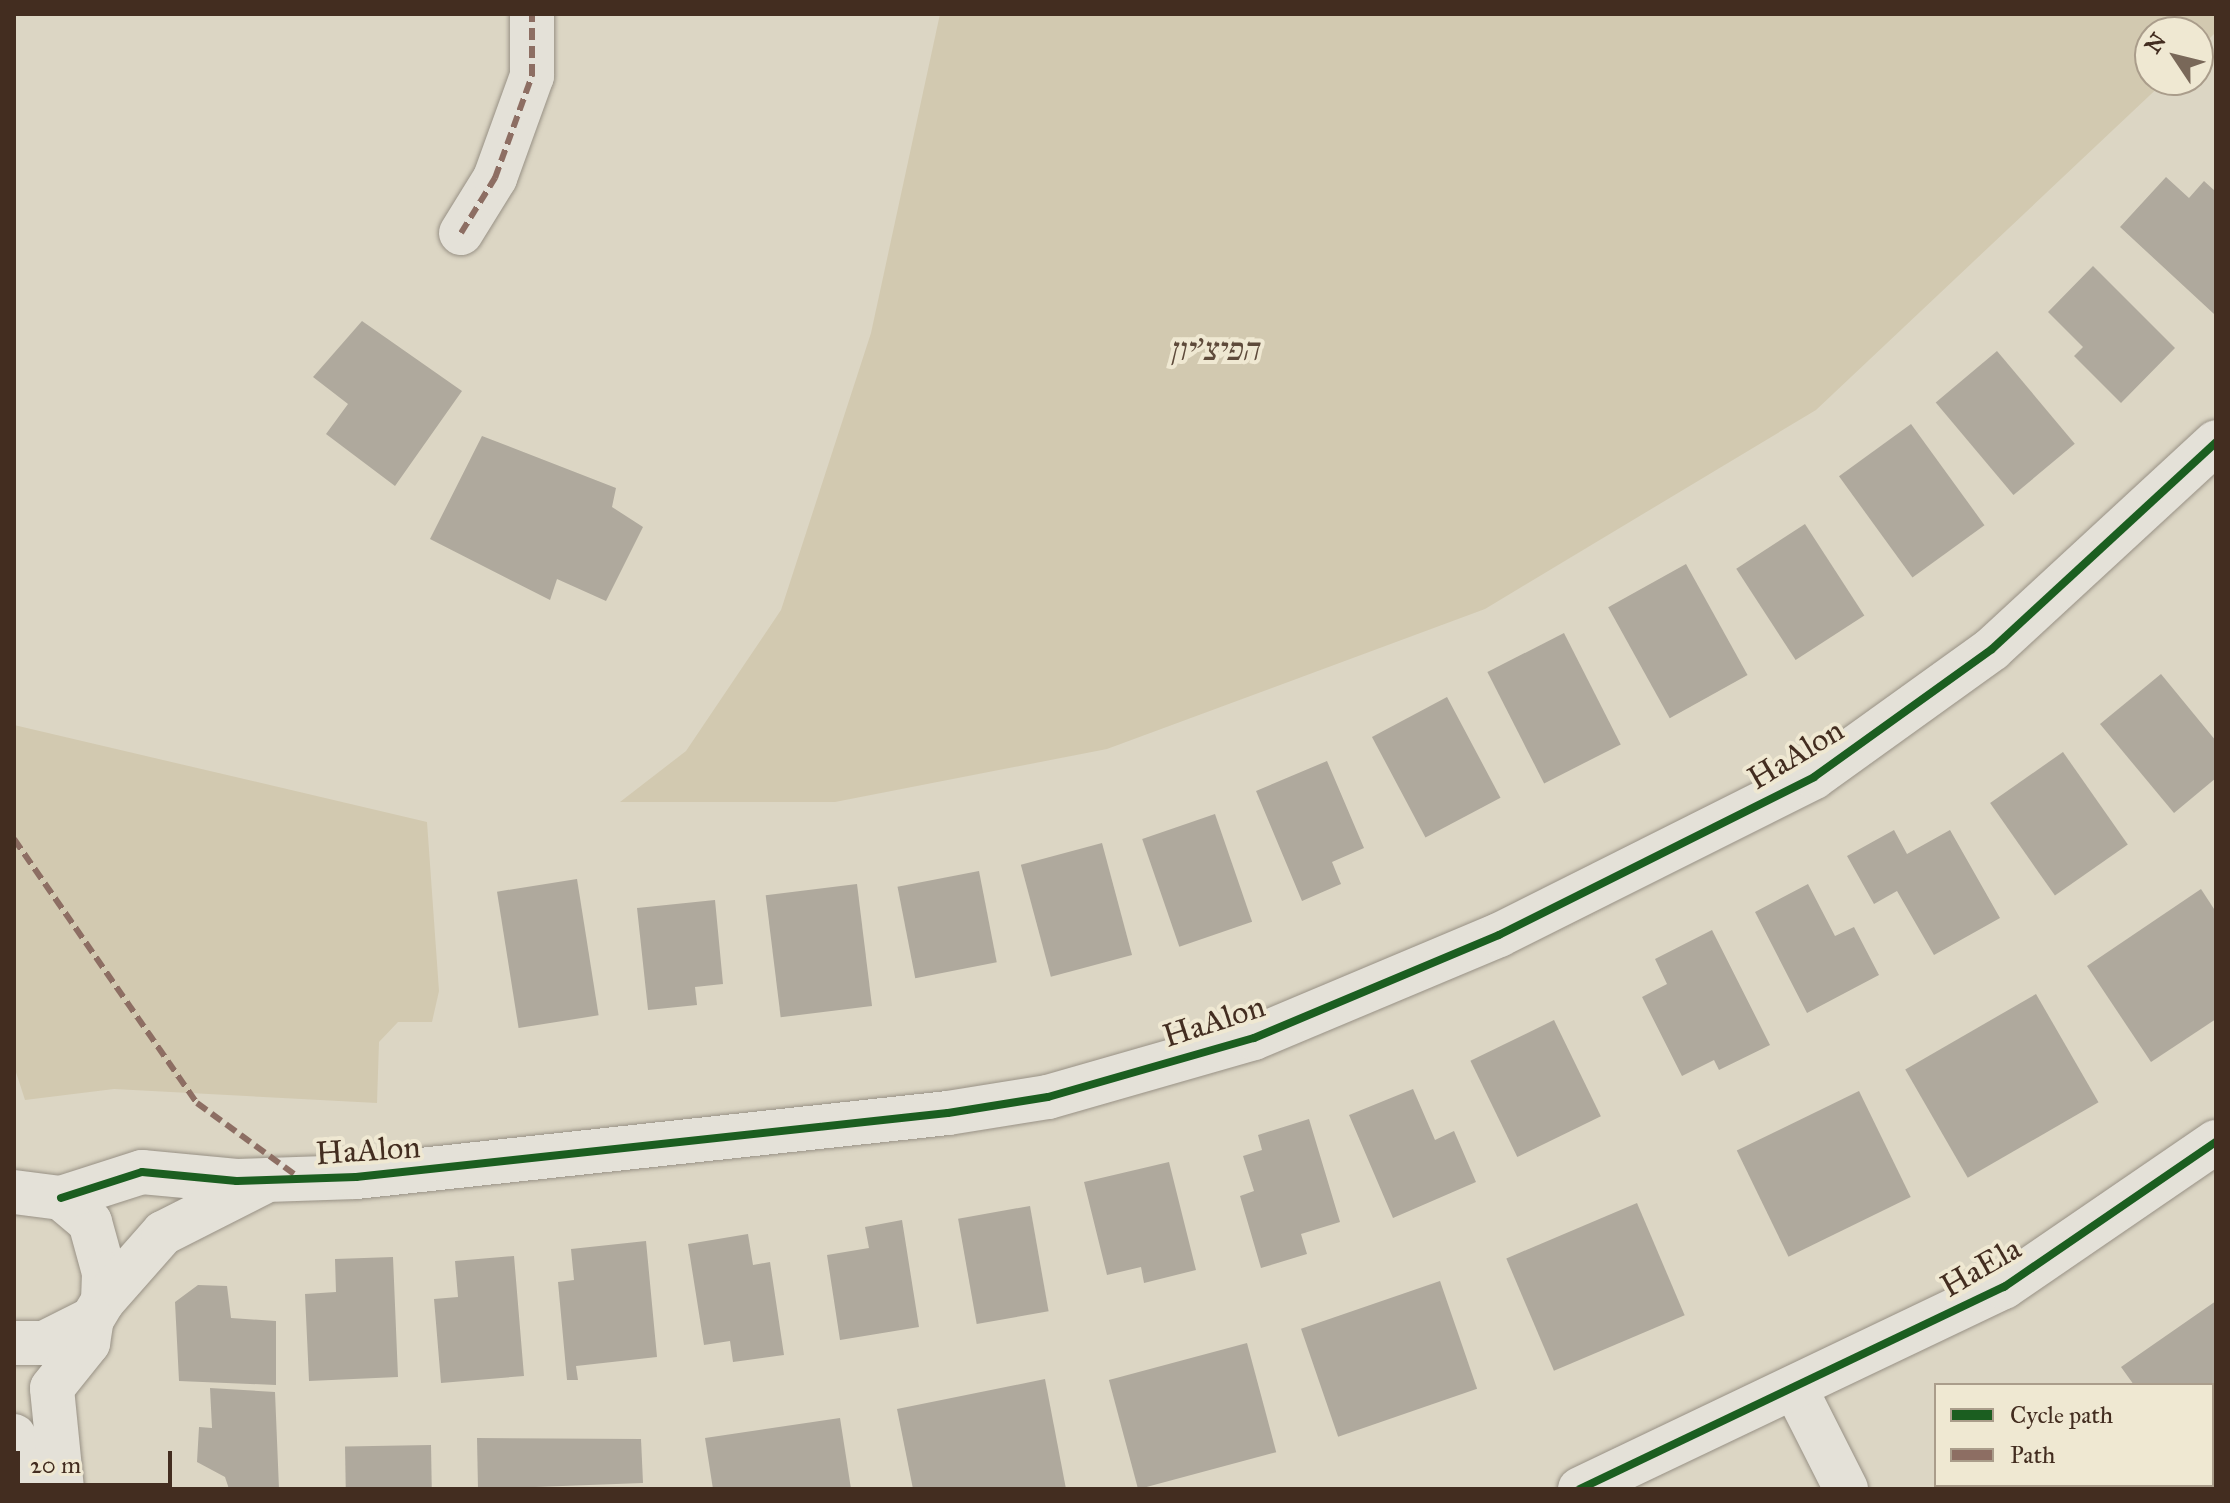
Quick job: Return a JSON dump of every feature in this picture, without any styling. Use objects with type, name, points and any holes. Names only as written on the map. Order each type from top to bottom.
[{"type":"street","points":[[461,233],[495,178],[532,76],[532,14]]},
{"type":"street","name":"HaAlon","points":[[61,1198],[142,1172],[269,1180],[483,1167],[948,1113],[1048,1097],[1254,1038],[1499,935],[1814,777],[1992,649],[2216,442]]},
{"type":"street","name":"HaEla","points":[[1580,1489],[1797,1392],[2004,1287],[2216,1142]]},
{"type":"street","name":"HaAlon","points":[[98,1310],[163,1233],[269,1180]]},
{"type":"street","points":[[14,1192],[61,1198],[90,1222],[101,1246],[98,1310],[88,1343],[52,1388],[62,1489]]},
{"type":"street","points":[[14,1343],[44,1343],[98,1310]]},
{"type":"street","points":[[1797,1392],[1846,1489]]},
{"type":"street","points":[[14,1436],[42,1489]]},
{"type":"green space","name":"הפיצ'יון","points":[[940,14],[2216,14],[2214,34],[2214,16],[2134,16],[2134,96],[2149,96],[1816,410],[1485,609],[1107,749],[835,802],[620,802],[686,751],[781,610],[871,333]]},
{"type":"green space","points":[[14,725],[427,822],[439,991],[432,1022],[398,1022],[379,1042],[377,1103],[114,1089],[25,1100],[14,1066]]},
{"type":"building","points":[[2166,177],[2189,198],[2204,181],[2216,192],[2214,314],[2120,227]]},
{"type":"building","points":[[2093,266],[2175,348],[2121,403],[2074,356],[2083,347],[2048,312]]},
{"type":"building","points":[[362,321],[462,391],[395,486],[326,434],[348,404],[313,377]]},
{"type":"building","points":[[1997,351],[2075,444],[2013,495],[1936,402]]},
{"type":"building","points":[[1911,424],[1984,525],[1912,577],[1839,476]]},
{"type":"building","points":[[482,436],[616,488],[612,507],[643,527],[606,601],[557,579],[550,600],[430,539]]},
{"type":"building","points":[[1805,524],[1864,615],[1796,660],[1736,569]]},
{"type":"building","points":[[1686,564],[1748,675],[1670,718],[1608,607]]},
{"type":"building","points":[[1564,633],[1621,744],[1544,783],[1487,672]]},
{"type":"building","points":[[2161,674],[2216,741],[2216,778],[2174,813],[2100,724]]},
{"type":"building","points":[[1447,697],[1501,798],[1425,838],[1372,737]]},
{"type":"building","points":[[2063,752],[2128,845],[2055,896],[1990,803]]},
{"type":"building","points":[[1327,761],[1364,848],[1332,862],[1341,884],[1302,901],[1256,791]]},
{"type":"building","points":[[1215,814],[1252,922],[1179,947],[1142,839]]},
{"type":"building","points":[[1894,830],[1907,854],[1950,830],[2000,918],[1934,955],[1897,891],[1874,904],[1847,856]]},
{"type":"building","points":[[1102,843],[1132,955],[1051,977],[1021,865]]},
{"type":"building","points":[[979,871],[997,962],[915,978],[898,887]]},
{"type":"building","points":[[577,879],[599,1015],[519,1028],[497,892]]},
{"type":"building","points":[[857,884],[872,1006],[781,1017],[766,895]]},
{"type":"building","points":[[1808,884],[1835,936],[1854,927],[1879,975],[1807,1013],[1755,912]]},
{"type":"building","points":[[2201,889],[2216,912],[2216,1019],[2151,1062],[2087,966]]},
{"type":"building","points":[[715,900],[723,984],[695,987],[697,1005],[648,1010],[637,908]]},
{"type":"building","points":[[1712,930],[1770,1045],[1719,1070],[1714,1060],[1682,1076],[1642,997],[1667,984],[1655,959]]},
{"type":"building","points":[[2036,994],[2098,1102],[1968,1178],[1905,1070]]},
{"type":"building","points":[[1554,1020],[1601,1116],[1517,1157],[1470,1061]]},
{"type":"building","points":[[1413,1089],[1435,1140],[1454,1131],[1476,1182],[1393,1218],[1349,1115]]},
{"type":"building","points":[[1859,1091],[1911,1197],[1788,1257],[1737,1151]]},
{"type":"building","points":[[1309,1119],[1340,1222],[1301,1234],[1307,1254],[1261,1268],[1240,1196],[1254,1191],[1243,1156],[1262,1150],[1258,1135]]},
{"type":"building","points":[[1169,1162],[1196,1270],[1144,1283],[1141,1267],[1107,1275],[1084,1182]]},
{"type":"building","points":[[1637,1203],[1685,1315],[1554,1371],[1506,1258]]},
{"type":"building","points":[[1030,1206],[1049,1311],[977,1324],[958,1219]]},
{"type":"building","points":[[902,1220],[919,1327],[840,1340],[827,1255],[869,1248],[865,1227]]},
{"type":"building","points":[[748,1234],[753,1265],[770,1262],[784,1355],[733,1362],[730,1341],[704,1345],[688,1244]]},
{"type":"building","points":[[646,1241],[657,1357],[576,1366],[578,1380],[567,1380],[558,1282],[574,1280],[571,1249]]},
{"type":"building","points":[[514,1256],[524,1376],[441,1383],[434,1299],[458,1297],[455,1261]]},
{"type":"building","points":[[393,1257],[398,1377],[309,1381],[305,1294],[336,1292],[335,1259]]},
{"type":"building","points":[[1440,1281],[1477,1389],[1338,1437],[1301,1329]]},
{"type":"building","points":[[198,1285],[227,1286],[231,1318],[276,1321],[276,1385],[179,1381],[175,1302]]},
{"type":"building","points":[[2216,1301],[2216,1463],[2214,1464],[2214,1383],[2133,1383],[2121,1367]]},
{"type":"building","points":[[1247,1343],[1276,1452],[1138,1489],[1109,1380]]},
{"type":"building","points":[[1045,1379],[1066,1489],[913,1489],[897,1409]]},
{"type":"building","points":[[210,1388],[275,1392],[279,1489],[229,1489],[225,1477],[197,1462],[199,1427],[212,1428]]},
{"type":"building","points":[[840,1418],[851,1489],[713,1489],[705,1438]]},
{"type":"building","points":[[477,1438],[641,1439],[643,1483],[478,1489]]},
{"type":"building","points":[[431,1445],[432,1489],[346,1489],[345,1447]]},
{"type":"building","points":[[2028,1487],[2150,1487],[2150,1489]]},
{"type":"marked path","points":[[461,233],[495,178],[532,76],[532,14]]},
{"type":"marked path","points":[[14,839],[197,1103],[301,1179]]},
{"type":"cycle path","points":[[61,1198],[142,1172],[237,1181],[356,1177],[948,1113],[1048,1097],[1254,1038],[1499,935],[1814,777],[1992,649],[2216,442]]},
{"type":"cycle path","points":[[1580,1489],[2004,1287],[2216,1142]]}]
